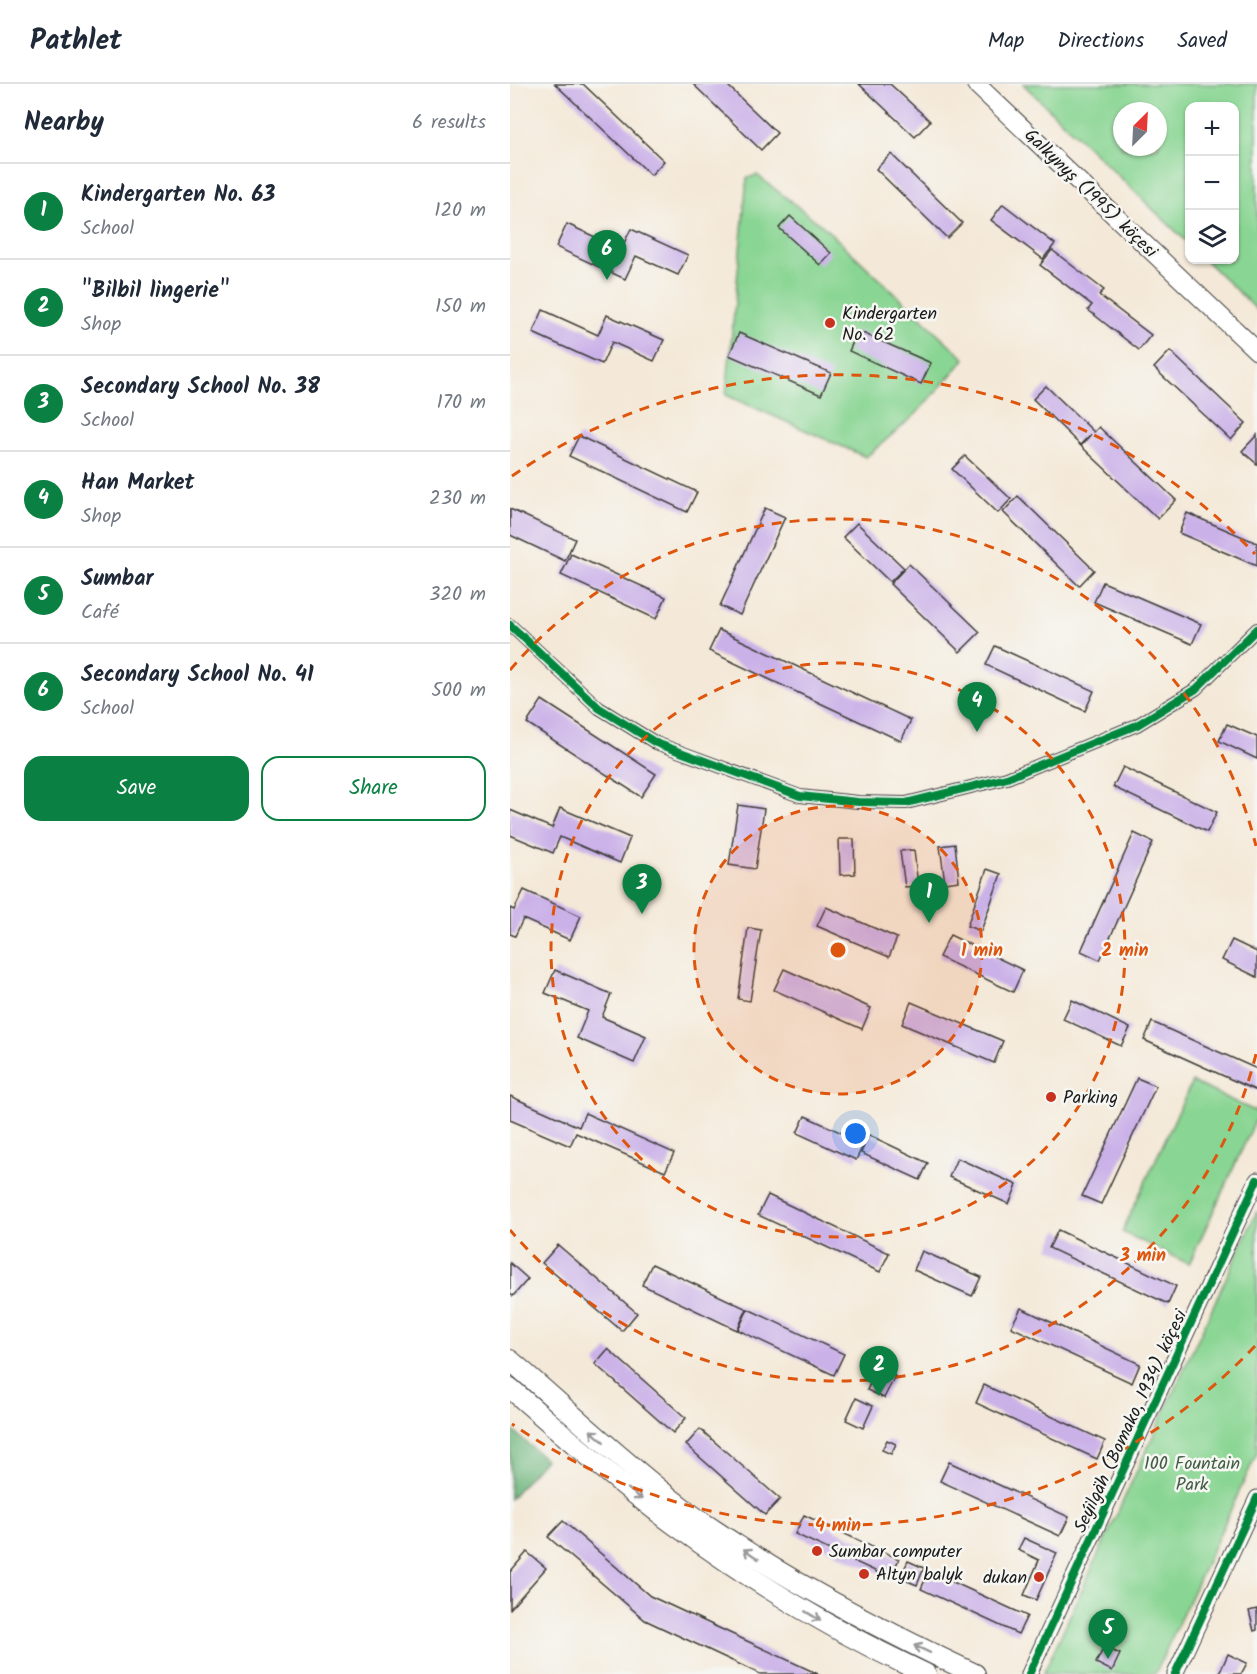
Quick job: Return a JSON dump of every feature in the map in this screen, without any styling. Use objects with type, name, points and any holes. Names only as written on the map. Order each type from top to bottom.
[{"type":"main road","name":"Galkynyş (1995) köçesi","points":[[976,84],[1257,351]]},
{"type":"main road","name":"Galkynyş (1995) köçesi","points":[[988,84],[1257,339]]},
{"type":"main road","points":[[510,1360],[684,1509],[772,1568],[832,1603],[893,1636],[975,1674]]},
{"type":"main road","points":[[510,1388],[601,1467],[717,1556],[820,1621],[926,1674]]},
{"type":"street","points":[[510,625],[599,708],[656,743],[801,796],[858,802],[906,803],[1007,778],[1137,724],[1196,689],[1257,629]]},
{"type":"street","name":"Seýilgäh (Bomako, 1934) köçesi","points":[[1029,1674],[1257,1180]]},
{"type":"street","points":[[1175,1674],[1257,1498]]},
{"type":"green space","points":[[1023,84],[1257,84],[1257,310],[1209,264],[1239,264],[1239,102],[1185,102],[1185,240]]},
{"type":"green space","name":"Kindergarten No. 62","points":[[757,175],[824,227],[965,359],[916,414],[866,457],[726,395],[747,178]]},
{"type":"green space","points":[[1192,1082],[1257,1112],[1257,1117],[1189,1264],[1122,1232]]},
{"type":"green space","name":"100 Fountain Park","points":[[1257,1211],[1257,1453],[1155,1674],[1043,1674]]},
{"type":"green space","points":[[510,1428],[545,1459],[510,1499]]},
{"type":"building","points":[[555,84],[583,84],[664,161],[651,175]]},
{"type":"building","points":[[693,84],[726,84],[777,133],[761,150]]},
{"type":"building","points":[[859,84],[890,84],[930,121],[915,137]]},
{"type":"building","points":[[891,154],[962,223],[947,238],[876,169]]},
{"type":"building","points":[[1003,204],[1055,244],[1043,259],[991,220]]},
{"type":"building","points":[[790,216],[831,253],[820,265],[779,228]]},
{"type":"building","points":[[567,224],[621,249],[631,229],[688,255],[678,275],[636,256],[625,279],[556,247]]},
{"type":"building","points":[[1052,250],[1104,290],[1099,295],[1151,335],[1139,350],[1088,310],[1092,305],[1040,265]]},
{"type":"building","points":[[543,310],[598,335],[607,315],[664,340],[654,361],[612,342],[602,364],[533,333]]},
{"type":"building","points":[[858,331],[931,363],[921,384],[849,351]]},
{"type":"building","points":[[739,333],[831,373],[821,395],[729,355]]},
{"type":"building","points":[[1170,351],[1246,423],[1231,440],[1154,368]]},
{"type":"building","points":[[1046,386],[1094,432],[1099,427],[1176,500],[1158,519],[1081,446],[1091,434],[1080,445],[1033,399]]},
{"type":"building","points":[[1257,435],[1257,464],[1242,451]]},
{"type":"building","points":[[579,436],[697,492],[687,512],[569,456]]},
{"type":"building","points":[[965,456],[1011,499],[998,513],[952,469]]},
{"type":"building","points":[[1018,496],[1094,570],[1079,586],[1003,512]]},
{"type":"building","points":[[765,508],[785,517],[740,615],[720,606]]},
{"type":"building","points":[[510,509],[575,539],[565,561],[510,535]]},
{"type":"building","points":[[1187,513],[1257,543],[1257,566],[1179,533]]},
{"type":"building","points":[[857,523],[904,568],[890,582],[843,537]]},
{"type":"building","points":[[571,554],[666,597],[656,619],[561,575]]},
{"type":"building","points":[[909,564],[980,632],[960,652],[890,584]]},
{"type":"building","points":[[1103,582],[1201,624],[1192,644],[1094,602]]},
{"type":"building","points":[[719,630],[911,720],[901,741],[709,651]]},
{"type":"building","points":[[995,646],[1094,691],[1085,711],[986,665]]},
{"type":"building","points":[[542,700],[656,774],[641,797],[527,723]]},
{"type":"building","points":[[1227,724],[1257,737],[1257,759],[1219,741]]},
{"type":"building","points":[[1123,767],[1217,812],[1207,832],[1113,787]]},
{"type":"building","points":[[738,805],[764,809],[755,869],[729,865]]},
{"type":"building","points":[[560,808],[630,838],[620,863],[560,837],[553,853],[510,835],[510,810],[552,828]]},
{"type":"building","points":[[1134,833],[1153,842],[1100,960],[1081,951]]},
{"type":"building","points":[[839,839],[854,839],[855,874],[840,875]]},
{"type":"building","points":[[955,844],[959,881],[945,883],[940,846]]},
{"type":"building","points":[[914,850],[918,886],[905,887],[900,851]]},
{"type":"building","points":[[987,869],[1001,874],[981,931],[967,926]]},
{"type":"building","points":[[524,890],[581,916],[570,940],[523,919],[515,936],[510,934],[510,908],[514,910]]},
{"type":"building","points":[[826,907],[897,938],[889,957],[817,926]]},
{"type":"building","points":[[748,928],[761,930],[750,1001],[738,999]]},
{"type":"building","points":[[950,935],[1023,970],[1013,992],[939,957]]},
{"type":"building","points":[[1232,940],[1257,952],[1257,977],[1222,960]]},
{"type":"building","points":[[784,969],[871,1008],[862,1029],[774,990]]},
{"type":"building","points":[[555,970],[611,994],[602,1017],[646,1036],[634,1063],[577,1038],[588,1011],[545,993]]},
{"type":"building","points":[[1072,1000],[1130,1028],[1121,1046],[1063,1019]]},
{"type":"building","points":[[911,1002],[1003,1041],[994,1063],[902,1024]]},
{"type":"building","points":[[1152,1022],[1257,1069],[1257,1091],[1144,1040]]},
{"type":"building","points":[[1137,1078],[1156,1086],[1101,1204],[1082,1196]]},
{"type":"building","points":[[510,1096],[579,1127],[585,1113],[674,1153],[665,1172],[576,1133],[570,1146],[510,1120]]},
{"type":"building","points":[[805,1116],[864,1143],[856,1160],[797,1133]]},
{"type":"building","points":[[869,1135],[928,1163],[920,1180],[861,1153]]},
{"type":"building","points":[[957,1158],[1017,1185],[1009,1204],[949,1177]]},
{"type":"building","points":[[768,1195],[889,1253],[880,1272],[758,1215]]},
{"type":"building","points":[[1058,1230],[1176,1286],[1168,1304],[1049,1248]]},
{"type":"building","points":[[558,1245],[637,1313],[622,1331],[542,1263]]},
{"type":"building","points":[[922,1251],[981,1277],[972,1296],[914,1270]]},
{"type":"building","points":[[510,1263],[528,1279],[513,1296],[510,1294]]},
{"type":"building","points":[[652,1264],[747,1309],[737,1330],[642,1285]]},
{"type":"building","points":[[1021,1308],[1140,1364],[1132,1383],[1011,1327]]},
{"type":"building","points":[[748,1309],[844,1354],[834,1375],[738,1330]]},
{"type":"building","points":[[608,1349],[686,1418],[673,1433],[595,1364]]},
{"type":"building","points":[[878,1368],[895,1376],[884,1398],[867,1390]]},
{"type":"building","points":[[984,1385],[1105,1441],[1097,1459],[976,1403]]},
{"type":"building","points":[[856,1398],[873,1406],[863,1428],[846,1420]]},
{"type":"building","points":[[700,1429],[780,1499],[765,1515],[686,1445]]},
{"type":"building","points":[[887,1440],[896,1444],[891,1454],[882,1450]]},
{"type":"building","points":[[949,1462],[1069,1517],[1060,1536],[940,1481]]},
{"type":"building","points":[[804,1515],[899,1559],[890,1578],[795,1534]]},
{"type":"building","points":[[563,1521],[650,1596],[818,1674],[760,1674],[645,1620],[548,1537]]},
{"type":"building","name":"dukan","points":[[1024,1538],[1057,1553],[1036,1600],[1024,1595],[1039,1560],[1018,1550]]},
{"type":"building","points":[[527,1552],[546,1568],[510,1609],[510,1572]]},
{"type":"building","points":[[908,1561],[924,1568],[917,1585],[900,1578]]},
{"type":"building","points":[[929,1571],[1027,1616],[1018,1634],[921,1589]]},
{"type":"building","points":[[1257,1609],[1257,1630],[1254,1631],[1249,1611]]},
{"type":"building","points":[[1104,1647],[1120,1654],[1112,1671],[1096,1663]]},
{"type":"building","points":[[1228,1654],[1247,1663],[1241,1674],[1219,1674]]},
{"type":"cycle path","points":[[510,625],[599,708],[656,743],[800,796],[858,802],[906,803],[1007,778],[1137,725],[1196,689],[1257,629]]},
{"type":"cycle path","points":[[1029,1674],[1257,1180]]},
{"type":"cycle path","points":[[1175,1674],[1257,1498]]},
{"type":"place","name":"Secondary School No. 41","points":[[607,280]]},
{"type":"place","name":"Kindergarten No. 62","points":[[830,323]]},
{"type":"place","name":"Han Market","points":[[977,732]]},
{"type":"place","name":"Secondary School No. 38","points":[[642,914]]},
{"type":"place","name":"Kindergarten No. 63","points":[[929,923]]},
{"type":"place","name":"Parking","points":[[1051,1097]]},
{"type":"place","name":"\"Bilbil lingerie\"","points":[[879,1396]]},
{"type":"place","name":"Sumbar computer","points":[[817,1551]]},
{"type":"place","name":"Altyn balyk","points":[[864,1574]]},
{"type":"place","name":"dukan","points":[[1039,1577]]},
{"type":"place","name":"Sumbar","points":[[1108,1659]]}]
